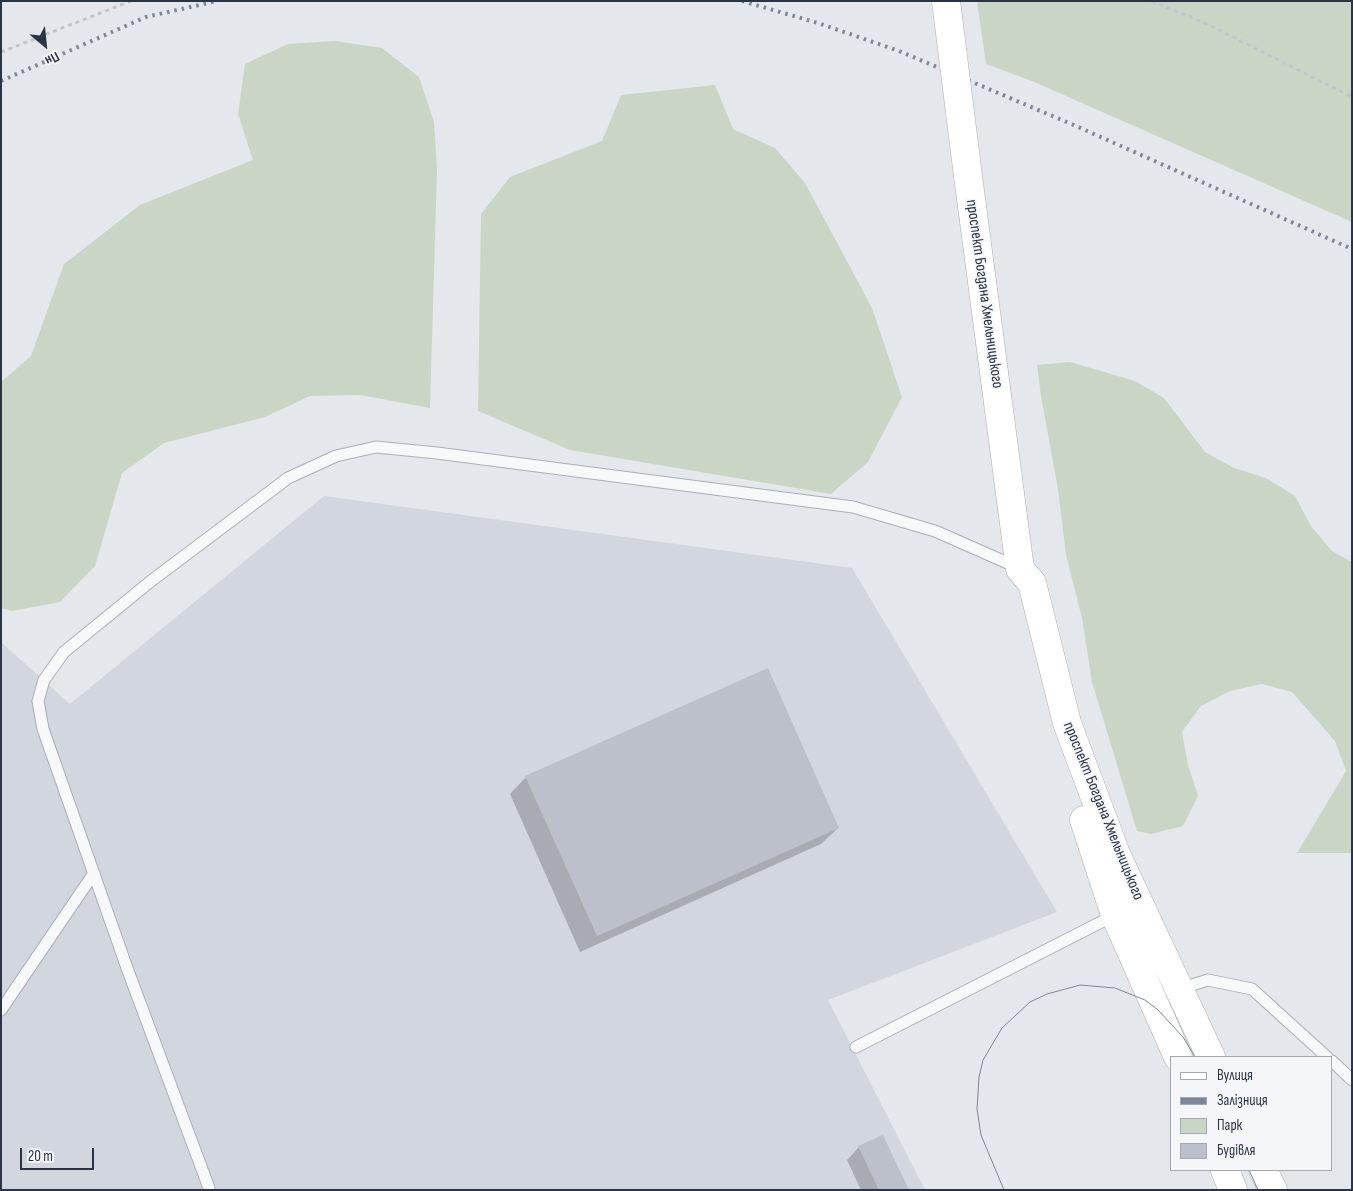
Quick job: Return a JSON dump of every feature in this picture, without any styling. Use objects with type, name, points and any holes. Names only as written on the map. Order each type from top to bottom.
[{"type":"main road","name":"проспект Богдана Хмельницького","points":[[946,1],[968,176],[1034,635],[1052,727],[1127,910],[1178,1056]]},
{"type":"main road","name":"проспект Богдана Хмельницького","points":[[1127,910],[1179,989],[1211,1056]]},
{"type":"main road","points":[[1225,1171],[1233,1190]]},
{"type":"main road","points":[[1263,1171],[1272,1190]]},
{"type":"lane","points":[[209,1188],[94,873],[44,729],[38,701],[44,680],[64,652],[151,581],[288,478],[336,456],[376,448],[437,453],[853,507],[936,531],[1026,576]]},
{"type":"lane","points":[[1,1010],[94,873]]},
{"type":"lane","points":[[856,1046],[1127,910]]},
{"type":"lane","points":[[1179,989],[1208,980],[1252,989],[1326,1056]]},
{"type":"lane","points":[[1333,1063],[1352,1080]]},
{"type":"path","points":[[1,52],[131,1]]},
{"type":"path","points":[[1152,1],[1207,24],[1352,97]]},
{"type":"shaded area","points":[[324,496],[852,568],[1057,912],[828,1000],[925,1190],[1,1190],[1,642],[70,704]]},
{"type":"green space","points":[[977,1],[1352,1],[1352,222],[1032,81],[986,64]]},
{"type":"green space","points":[[335,41],[382,48],[419,77],[434,122],[437,169],[430,408],[360,395],[310,396],[265,417],[164,443],[122,473],[95,566],[60,602],[12,611],[1,608],[1,382],[31,356],[64,264],[140,205],[253,160],[238,114],[245,64],[288,44]]},
{"type":"green space","points":[[715,85],[733,129],[775,148],[805,183],[872,308],[902,397],[868,462],[831,494],[570,450],[478,411],[481,214],[510,177],[602,141],[621,95]]},
{"type":"green space","points":[[1070,362],[1135,381],[1164,398],[1205,452],[1234,468],[1266,478],[1295,496],[1311,526],[1332,551],[1352,562],[1352,853],[1297,853],[1346,771],[1335,741],[1292,692],[1262,684],[1230,691],[1201,706],[1182,732],[1188,765],[1198,796],[1183,826],[1151,834],[1137,831],[1092,682],[1082,618],[1066,555],[1058,489],[1041,396],[1037,365]]},
{"type":"building","points":[[768,668],[839,828],[597,936],[525,776]]},
{"type":"building","points":[[883,1135],[909,1190],[879,1190],[858,1146]]},
{"type":"tram line","points":[[1004,1190],[981,1135],[977,1109],[979,1077],[983,1060],[1002,1028],[1030,1002],[1047,994],[1080,985],[1115,988],[1145,1000],[1158,1010],[1183,1037],[1194,1056]]},
{"type":"tram line","points":[[1249,1171],[1258,1190]]},
{"type":"railway","points":[[1,81],[146,17],[217,1]]},
{"type":"railway","points":[[742,1],[818,23],[899,51],[1076,126],[1352,249]]}]
